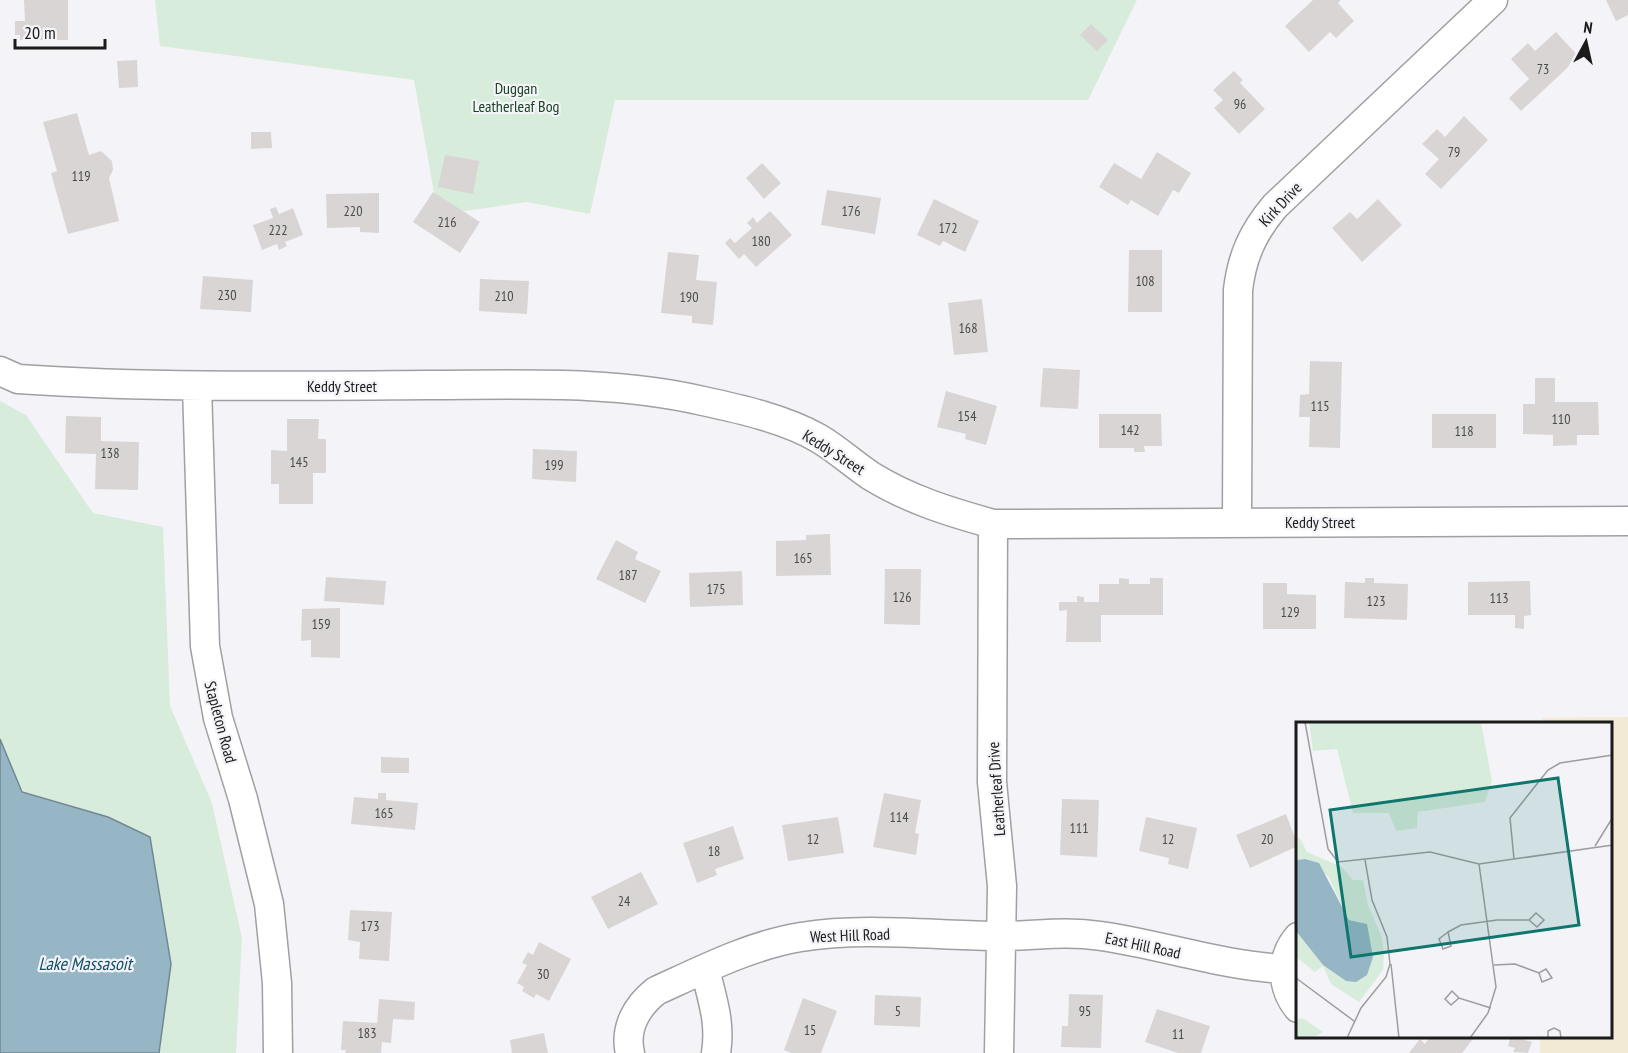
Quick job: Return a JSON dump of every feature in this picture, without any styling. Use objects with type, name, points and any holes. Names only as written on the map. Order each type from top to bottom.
[{"type":"street","name":"Kirk Drive","points":[[1237,522],[1238,290],[1242,263],[1254,234],[1275,206],[1493,0]]},
{"type":"street","name":"Keddy Street","points":[[0,371],[18,379],[197,386],[581,385],[659,392],[705,401],[796,428],[818,438],[870,475],[907,496],[948,512],[993,524],[1628,521]]},
{"type":"street","name":"Stapleton Road","points":[[197,386],[205,646],[218,718],[253,834],[269,904],[277,983],[278,1053]]},
{"type":"street","name":"Leatherleaf Drive","points":[[993,524],[992,782],[1001,861],[999,1053]]},
{"type":"street","name":"East Hill Road","points":[[1001,936],[1060,932],[1102,936],[1249,967],[1285,969]]},
{"type":"street","name":"West Hill Road","points":[[630,1053],[629,1030],[644,1000],[656,991],[762,947],[800,937],[860,933],[1001,936]]},
{"type":"street","points":[[1296,940],[1289,949],[1285,969],[1288,992],[1296,1005]]},
{"type":"street","points":[[705,969],[717,1009],[719,1036],[716,1053]]},
{"type":"shaded area","points":[[1628,717],[1628,1053],[1540,1053],[1540,1038],[1613,1038],[1613,722],[1542,722],[1542,718]]},
{"type":"green space","name":"Duggan Leatherleaf Bog","points":[[155,0],[1137,0],[1088,100],[615,100],[590,214],[527,202],[438,215],[414,80],[160,46]]},
{"type":"green space","points":[[0,401],[26,415],[93,513],[163,527],[170,706],[212,803],[242,938],[236,1053],[159,1053],[171,964],[150,837],[108,817],[22,792],[0,739]]},
{"type":"water","name":"Lake Massasoit","points":[[0,739],[22,792],[108,817],[150,837],[171,964],[159,1053],[0,1053]]},
{"type":"building","points":[[24,0],[68,0],[68,40],[20,40],[20,35],[15,35],[15,21],[25,21]]},
{"type":"building","points":[[1313,0],[1341,0],[1338,3],[1354,21],[1336,38],[1330,32],[1309,52],[1285,26]]},
{"type":"building","points":[[1606,0],[1628,0],[1628,15],[1616,21]]},
{"type":"building","points":[[1091,24],[1108,40],[1097,51],[1080,35]]},
{"type":"building","points":[[1556,32],[1579,57],[1521,111],[1509,98],[1529,79],[1511,59],[1528,43],[1535,51]]},
{"type":"building","points":[[137,60],[138,87],[119,88],[117,61]]},
{"type":"building","points":[[1234,71],[1243,80],[1240,83],[1265,109],[1239,134],[1214,108],[1223,100],[1213,90]]},
{"type":"building","points":[[77,113],[89,155],[101,151],[112,161],[113,170],[109,178],[119,221],[68,234],[51,173],[57,171],[43,122]]},
{"type":"building","points":[[1464,116],[1488,140],[1441,189],[1425,174],[1439,159],[1422,144],[1437,129],[1445,137]]},
{"type":"building","points":[[251,132],[271,132],[272,148],[251,149]]},
{"type":"building","points":[[1157,152],[1191,173],[1179,193],[1173,190],[1158,216],[1131,200],[1128,205],[1099,187],[1114,163],[1141,179]]},
{"type":"building","points":[[445,155],[479,161],[473,194],[438,187]]},
{"type":"building","points":[[762,163],[781,183],[764,199],[746,178]]},
{"type":"building","points":[[827,190],[881,198],[875,234],[821,225]]},
{"type":"building","points":[[433,192],[480,222],[460,253],[413,222]]},
{"type":"building","points":[[379,193],[379,233],[360,232],[360,227],[327,228],[326,194]]},
{"type":"building","points":[[934,199],[979,221],[965,252],[943,241],[940,246],[917,235]]},
{"type":"building","points":[[1378,199],[1402,225],[1362,262],[1332,228],[1350,212],[1357,219]]},
{"type":"building","points":[[276,207],[279,214],[293,208],[303,235],[285,242],[287,246],[279,250],[277,244],[262,250],[253,225],[273,218],[270,209]]},
{"type":"building","points":[[770,211],[792,235],[756,267],[744,254],[739,259],[725,243],[730,238],[735,243],[752,228],[747,223],[753,217],[757,223]]},
{"type":"building","points":[[1129,250],[1162,250],[1162,312],[1128,312]]},
{"type":"building","points":[[668,252],[699,255],[696,280],[717,282],[713,325],[692,323],[692,316],[661,313]]},
{"type":"building","points":[[203,276],[253,280],[251,312],[200,309]]},
{"type":"building","points":[[480,279],[529,281],[527,314],[479,311]]},
{"type":"building","points":[[982,299],[988,352],[954,355],[948,303]]},
{"type":"building","points":[[1310,361],[1342,362],[1340,448],[1309,447],[1310,417],[1299,417],[1300,395],[1309,394]]},
{"type":"building","points":[[1043,368],[1080,370],[1078,409],[1040,407]]},
{"type":"building","points":[[1535,378],[1555,378],[1555,402],[1598,402],[1599,435],[1577,435],[1577,445],[1553,446],[1553,435],[1523,434],[1523,404],[1535,404]]},
{"type":"building","points":[[946,391],[997,406],[986,445],[965,439],[966,434],[937,427]]},
{"type":"building","points":[[1099,414],[1161,414],[1162,446],[1144,446],[1145,452],[1134,452],[1134,448],[1099,448]]},
{"type":"building","points":[[1432,414],[1496,414],[1496,448],[1432,448]]},
{"type":"building","points":[[66,416],[101,417],[101,441],[139,442],[138,490],[95,489],[96,454],[65,453]]},
{"type":"building","points":[[287,419],[319,419],[318,439],[326,439],[326,473],[313,473],[313,504],[279,504],[279,484],[271,484],[271,450],[287,451]]},
{"type":"building","points":[[533,449],[577,451],[576,482],[532,479]]},
{"type":"building","points":[[830,534],[831,575],[776,576],[776,541],[806,540],[806,535]]},
{"type":"building","points":[[616,540],[638,552],[635,559],[661,571],[645,603],[596,579]]},
{"type":"building","points":[[885,569],[921,569],[920,625],[884,624]]},
{"type":"building","points":[[742,571],[743,605],[690,607],[689,573]]},
{"type":"building","points":[[326,577],[386,581],[384,605],[324,601]]},
{"type":"building","points":[[1119,578],[1129,579],[1129,584],[1150,584],[1150,578],[1163,578],[1163,615],[1101,615],[1101,642],[1066,642],[1067,610],[1059,611],[1059,602],[1077,602],[1077,596],[1084,597],[1084,602],[1099,602],[1099,584],[1119,584]]},
{"type":"building","points":[[1365,578],[1374,578],[1374,583],[1408,584],[1407,620],[1344,618],[1345,582],[1365,583]]},
{"type":"building","points":[[1530,581],[1531,615],[1524,616],[1524,629],[1515,628],[1515,615],[1468,615],[1468,582]]},
{"type":"building","points":[[1263,583],[1287,583],[1287,594],[1316,595],[1316,629],[1263,629]]},
{"type":"building","points":[[340,608],[340,658],[311,657],[311,640],[301,641],[302,609]]},
{"type":"building","points":[[381,757],[409,758],[409,773],[381,773]]},
{"type":"building","points":[[378,793],[386,793],[386,800],[418,803],[415,830],[351,824],[354,797],[378,799]]},
{"type":"building","points":[[884,793],[921,800],[915,833],[919,834],[916,855],[873,847]]},
{"type":"building","points":[[1062,799],[1099,800],[1097,857],[1060,855]]},
{"type":"building","points":[[1286,814],[1296,841],[1296,847],[1250,868],[1236,835]]},
{"type":"building","points":[[838,817],[844,853],[788,861],[782,825]]},
{"type":"building","points":[[1146,817],[1197,828],[1188,869],[1168,864],[1169,858],[1139,851]]},
{"type":"building","points":[[733,826],[744,859],[715,869],[717,875],[697,883],[683,843]]},
{"type":"building","points":[[641,872],[658,904],[608,929],[591,897]]},
{"type":"building","points":[[350,910],[392,912],[389,961],[359,959],[360,942],[348,940]]},
{"type":"building","points":[[539,942],[571,959],[549,1001],[536,994],[534,998],[522,991],[524,987],[517,983],[527,965],[522,963],[528,952],[533,955]]},
{"type":"building","points":[[1069,994],[1103,995],[1101,1048],[1061,1047],[1062,1026],[1068,1026]]},
{"type":"building","points":[[875,995],[921,997],[920,1027],[874,1025]]},
{"type":"building","points":[[803,998],[837,1011],[821,1053],[791,1053],[784,1050]]},
{"type":"building","points":[[379,999],[415,1002],[414,1020],[393,1019],[391,1043],[382,1042],[381,1053],[345,1053],[346,1050],[341,1050],[343,1021],[377,1023]]},
{"type":"building","points":[[1157,1009],[1210,1026],[1201,1053],[1178,1053],[1145,1042]]},
{"type":"building","points":[[544,1033],[548,1053],[512,1053],[510,1040]]},
{"type":"building","points":[[1429,1038],[1473,1039],[1462,1053],[1409,1053],[1420,1039],[1425,1044]]},
{"type":"building","points":[[1510,1038],[1532,1042],[1528,1053],[1513,1052],[1515,1048],[1508,1046]]}]
